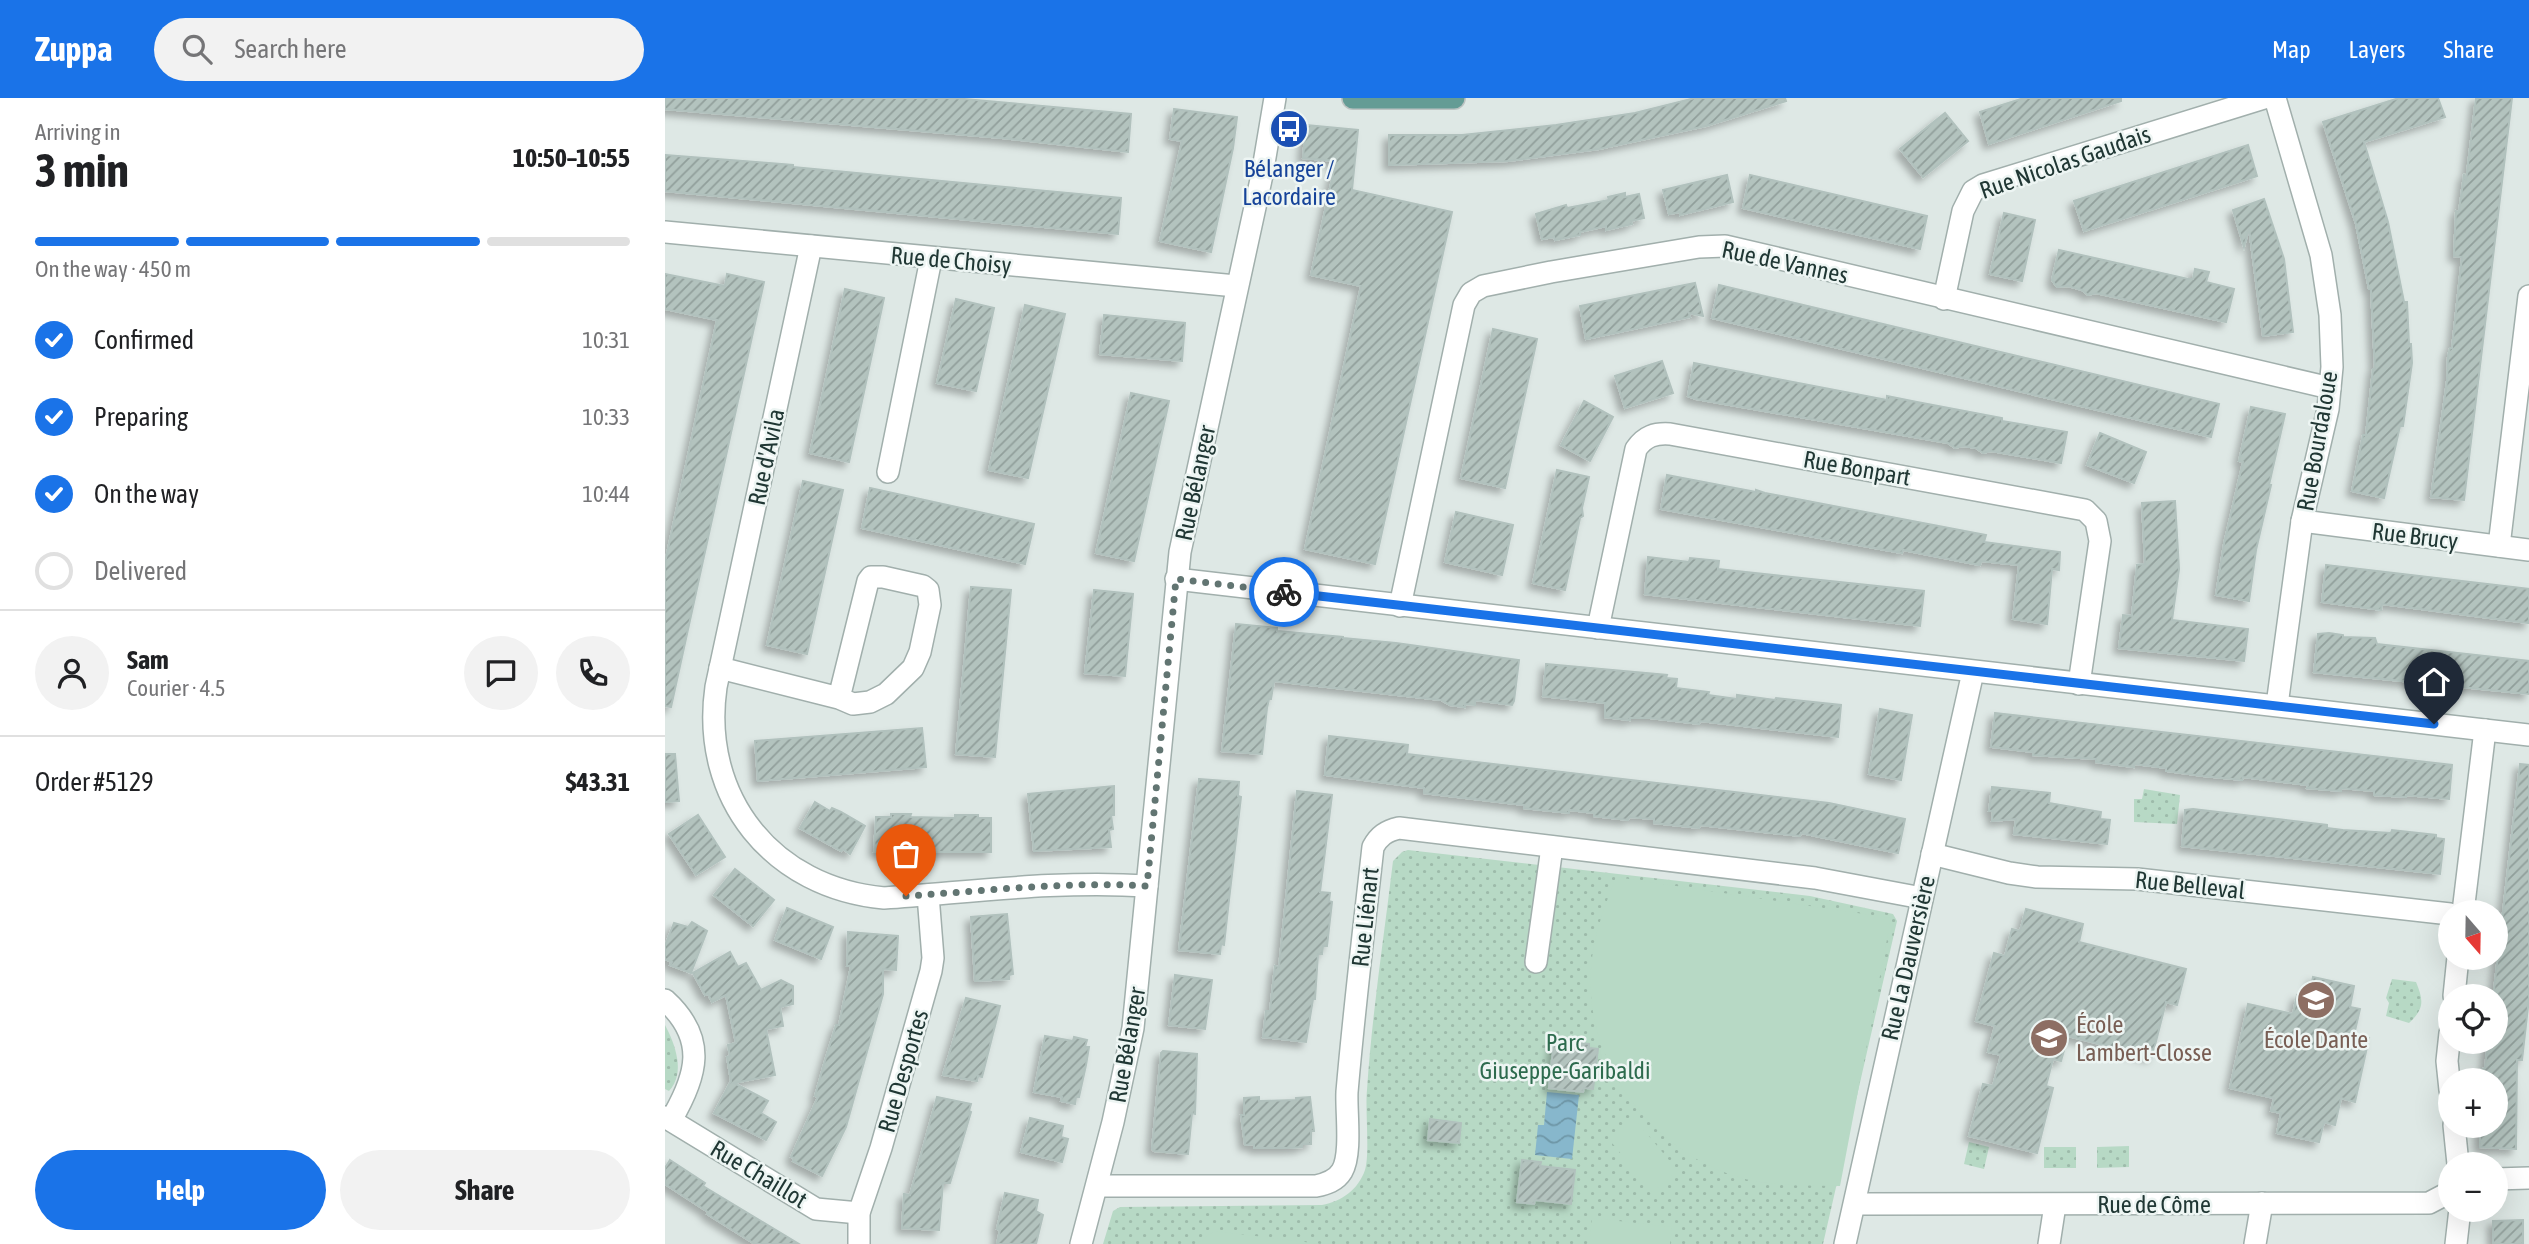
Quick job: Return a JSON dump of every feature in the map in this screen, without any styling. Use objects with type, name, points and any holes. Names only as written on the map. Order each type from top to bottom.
[{"type":"main road","points":[[1353,98],[1454,98]]},
{"type":"street","name":"Rue Bélanger","points":[[1081,1244],[1133,1028],[1176,579],[1236,286],[1262,175],[1275,98]]},
{"type":"street","name":"Rue Nicolas Gaudais","points":[[1944,299],[1963,211],[1973,191],[1983,185],[2264,98]]},
{"type":"street","name":"Rue Bourdaloue","points":[[2275,98],[2315,229],[2327,281],[2332,347],[2328,408],[2302,521],[2277,705]]},
{"type":"street","name":"Rue de Choisy","points":[[665,232],[1236,286]]},
{"type":"street","name":"Rue d'Avila","points":[[811,246],[713,708],[715,750],[727,791],[740,814],[760,839],[793,866],[813,878],[849,892],[884,898],[1038,886],[1147,886]]},
{"type":"street","name":"Rue de Vannes","points":[[1400,606],[1464,305],[1476,289],[1578,267],[1699,247],[1725,246],[2330,388]]},
{"type":"street","points":[[888,472],[930,258]]},
{"type":"street","points":[[2500,546],[2529,296]]},
{"type":"street","name":"Rue Bonpart","points":[[1598,628],[1636,449],[1654,435],[1671,434],[2085,510],[2097,521],[2100,541],[2079,684]]},
{"type":"street","name":"Rue Brucy","points":[[2302,521],[2529,550]]},
{"type":"street","points":[[720,668],[839,698],[853,704],[870,702],[886,694],[913,667],[920,652],[930,605],[930,594],[923,586],[871,577],[839,698]]},
{"type":"street","points":[[1176,579],[2529,735]]},
{"type":"street","name":"Rue La Dauversière","points":[[1845,1244],[1973,672]]},
{"type":"street","points":[[2464,900],[2485,730]]},
{"type":"street","name":"Rue Liénart","points":[[1097,1186],[1315,1186],[1327,1184],[1343,1170],[1346,1159],[1347,1094],[1373,847],[1377,839],[1390,830],[1399,828],[1815,878],[1922,898]]},
{"type":"street","points":[[1537,962],[1552,847]]},
{"type":"street","name":"Rue Belleval","points":[[1932,854],[2037,877],[2130,878],[2438,913]]},
{"type":"street","name":"Rue Desportes","points":[[859,1244],[859,1213],[881,1147],[931,971],[933,958],[928,895]]},
{"type":"street","points":[[665,1000],[686,1024],[694,1057],[693,1074],[687,1093],[668,1119]]},
{"type":"street","name":"Rue Chaillot","points":[[668,1119],[816,1209],[859,1213]]},
{"type":"street","points":[[2508,1179],[2529,1178]]},
{"type":"street","name":"Rue de Côme","points":[[1855,1204],[2429,1203],[2438,1198]]},
{"type":"street","points":[[2255,1244],[2262,1203]]},
{"type":"street","points":[[2049,1244],[2055,1205]]},
{"type":"street","points":[[2456,1244],[2459,1222]]},
{"type":"green space","points":[[2144,789],[2180,795],[2177,824],[2134,822],[2134,799],[2142,799]]},
{"type":"green space","name":"Parc Giuseppe-Garibaldi","points":[[1408,850],[1810,896],[1893,914],[1897,921],[1823,1244],[1103,1244],[1113,1211],[1120,1207],[1322,1205],[1336,1201],[1354,1189],[1362,1177],[1366,1163],[1369,1061],[1393,861]]},
{"type":"green space","points":[[1616,877],[1891,918],[1840,1186],[1787,1185],[1748,1180],[1704,1163],[1676,1145],[1650,1123],[1629,1096],[1611,1067],[1599,1036],[1592,1003],[1591,969],[1594,945]]},
{"type":"green space","points":[[2392,979],[2416,982],[2419,989],[2420,1009],[2409,1023],[2386,1016],[2389,1003],[2386,998]]},
{"type":"green space","points":[[665,1025],[675,1049],[678,1067],[674,1084],[669,1091],[665,1089]]},
{"type":"green space","points":[[1633,1117],[1678,1171],[1652,1192],[1608,1138]]},
{"type":"green space","points":[[1969,1142],[1989,1147],[1984,1169],[1964,1164]]},
{"type":"green space","points":[[2129,1146],[2129,1167],[2097,1168],[2097,1147]]},
{"type":"green space","points":[[2044,1147],[2076,1147],[2076,1168],[2044,1168]]},
{"type":"green space","points":[[1592,1218],[1672,1227],[1670,1244],[1589,1244]]},
{"type":"green space","points":[[1214,1231],[1321,1244],[1197,1244]]},
{"type":"water","points":[[1547,1092],[1579,1095],[1572,1159],[1535,1155],[1538,1125],[1544,1125]]},
{"type":"building","points":[[665,98],[953,98],[1131,114],[1128,152],[1002,138],[665,109]]},
{"type":"building","points":[[1695,98],[1785,98],[1786,101],[1706,126],[1599,149],[1508,161],[1389,165],[1389,135],[1462,135],[1556,125],[1635,113]]},
{"type":"building","points":[[2024,98],[2121,98],[2121,101],[1989,144],[1980,112]]},
{"type":"building","points":[[2399,98],[2438,98],[2445,117],[2364,142],[2388,222],[2404,302],[2407,302],[2411,344],[2412,363],[2403,426],[2400,426],[2384,498],[2352,491],[2363,435],[2366,435],[2375,369],[2371,289],[2356,224],[2323,122]]},
{"type":"building","points":[[2476,98],[2512,98],[2464,500],[2431,497],[2462,257],[2454,256],[2456,211],[2459,212],[2464,174],[2466,181]]},
{"type":"building","points":[[1174,109],[1237,117],[1211,252],[1160,241],[1182,141],[1170,139]]},
{"type":"building","points":[[1945,113],[1968,141],[1923,177],[1900,149]]},
{"type":"building","points":[[1306,125],[1358,130],[1352,190],[1452,212],[1375,564],[1305,549],[1361,286],[1311,275],[1336,161],[1303,158]]},
{"type":"building","points":[[2248,145],[2257,176],[2084,231],[2074,201]]},
{"type":"building","points":[[665,155],[1121,198],[1118,234],[665,191]]},
{"type":"building","points":[[1727,175],[1733,202],[1680,215],[1680,212],[1669,214],[1663,190]]},
{"type":"building","points":[[1750,175],[1927,216],[1920,249],[1743,208]]},
{"type":"building","points":[[1625,193],[1625,197],[1639,194],[1644,218],[1631,221],[1632,224],[1606,230],[1606,226],[1580,232],[1580,235],[1555,240],[1554,237],[1542,239],[1536,214],[1566,205],[1567,208],[1609,200],[1608,197]]},
{"type":"building","points":[[2264,199],[2284,259],[2293,332],[2263,336],[2249,228],[2244,247],[2233,210]]},
{"type":"building","points":[[2004,213],[2035,220],[2022,281],[1990,274]]},
{"type":"building","points":[[2059,250],[2188,279],[2193,279],[2195,269],[2209,272],[2206,282],[2234,289],[2226,322],[2096,293],[2088,295],[2068,286],[2057,287],[2052,280]]},
{"type":"building","points":[[665,274],[725,286],[727,274],[764,282],[671,707],[665,706],[665,563],[717,320],[665,309]]},
{"type":"building","points":[[1695,283],[1703,316],[1689,313],[1690,317],[1586,339],[1580,306]]},
{"type":"building","points":[[1719,285],[2219,404],[2211,437],[1712,318]]},
{"type":"building","points":[[845,289],[884,298],[849,462],[810,453]]},
{"type":"building","points":[[956,299],[994,308],[976,391],[937,383]]},
{"type":"building","points":[[1025,305],[1065,314],[1028,478],[989,470]]},
{"type":"building","points":[[1104,315],[1185,323],[1182,361],[1100,354]]},
{"type":"building","points":[[1493,329],[1537,339],[1505,488],[1461,478]]},
{"type":"building","points":[[1662,361],[1673,393],[1625,408],[1615,376]]},
{"type":"building","points":[[1694,363],[1887,400],[1887,396],[2067,432],[2061,463],[1991,451],[1983,453],[1976,448],[1955,448],[1948,443],[1696,399],[1688,396]]},
{"type":"building","points":[[1131,393],[1169,401],[1134,561],[1096,553]]},
{"type":"building","points":[[1584,401],[1613,417],[1590,461],[1561,445]]},
{"type":"building","points":[[2251,407],[2285,414],[2256,550],[2249,601],[2216,595],[2224,544],[2243,462],[2239,461]]},
{"type":"building","points":[[2100,433],[2146,452],[2134,483],[2087,465]]},
{"type":"building","points":[[1557,470],[1589,477],[1582,508],[1583,516],[1580,518],[1565,590],[1533,583]]},
{"type":"building","points":[[1667,475],[1986,535],[1984,542],[2060,552],[2059,570],[2052,569],[2047,624],[2013,619],[2019,565],[1981,561],[1980,565],[1903,550],[1902,553],[1661,509]]},
{"type":"building","points":[[803,481],[843,490],[807,654],[767,645]]},
{"type":"building","points":[[870,488],[1034,524],[1025,564],[862,528]]},
{"type":"building","points":[[2175,501],[2179,569],[2172,620],[2248,629],[2244,661],[2119,648],[2123,615],[2132,616],[2137,565],[2145,564],[2142,503]]},
{"type":"building","points":[[1456,512],[1513,525],[1502,575],[1445,562]]},
{"type":"building","points":[[1648,557],[1689,562],[1690,558],[1719,561],[1718,569],[1924,591],[1920,626],[1645,594]]},
{"type":"building","points":[[2326,565],[2529,589],[2529,623],[2382,604],[2381,610],[2322,602]]},
{"type":"building","points":[[971,587],[1011,590],[995,757],[956,754]]},
{"type":"building","points":[[1094,590],[1133,594],[1125,676],[1085,673]]},
{"type":"building","points":[[1236,624],[1519,660],[1514,701],[1512,705],[1475,700],[1475,705],[1465,704],[1465,707],[1450,705],[1441,700],[1274,681],[1267,708],[1262,754],[1222,751]]},
{"type":"building","points":[[2329,633],[2343,637],[2375,638],[2377,644],[2529,661],[2529,694],[2314,672],[2318,634]]},
{"type":"building","points":[[1546,664],[1667,675],[1666,678],[1677,679],[1676,688],[1709,692],[1708,695],[1737,699],[1737,695],[1841,705],[1838,737],[1700,721],[1699,724],[1650,718],[1630,720],[1605,717],[1605,703],[1543,696]]},
{"type":"building","points":[[1880,709],[1912,715],[1901,780],[1869,774]]},
{"type":"building","points":[[1995,713],[2452,765],[2449,799],[2374,795],[2374,791],[2341,788],[2341,791],[2307,788],[2308,785],[2243,777],[2242,780],[2203,776],[2151,766],[2134,764],[2134,767],[2096,762],[2096,759],[2033,755],[2033,752],[1991,747]]},
{"type":"building","points":[[922,728],[926,767],[758,781],[755,741]]},
{"type":"building","points":[[1329,736],[1408,745],[1407,754],[1829,803],[1905,819],[1898,853],[1801,833],[1800,836],[1700,825],[1699,828],[1654,823],[1654,819],[1629,817],[1628,820],[1569,810],[1569,813],[1524,808],[1524,805],[1424,793],[1424,788],[1325,775]]},
{"type":"building","points":[[665,754],[675,754],[679,801],[665,802]]},
{"type":"building","points":[[2520,764],[2529,765],[2529,998],[2522,1060],[2517,1060],[2516,1149],[2480,1147],[2480,1138],[2508,1138],[2508,1068],[2485,1068],[2487,1054],[2508,1054],[2508,984],[2495,984],[2496,970],[2508,970],[2508,900],[2504,900]]},
{"type":"building","points":[[1199,779],[1239,782],[1238,796],[1241,797],[1224,945],[1221,944],[1220,954],[1179,950]]},
{"type":"building","points":[[1114,786],[1114,815],[1111,815],[1113,829],[1109,830],[1111,847],[1034,851],[1028,794]]},
{"type":"building","points":[[1992,787],[2050,793],[2049,803],[2101,812],[2100,819],[2110,820],[2107,844],[2014,834],[2016,819],[1992,821],[1993,811],[1989,811]]},
{"type":"building","points":[[1297,791],[1332,795],[1320,892],[1330,893],[1329,901],[1332,902],[1327,946],[1323,946],[1322,954],[1318,954],[1315,999],[1306,1042],[1263,1037],[1266,1011],[1270,1011],[1275,966],[1279,967]]},
{"type":"building","points":[[815,802],[830,811],[832,808],[841,812],[865,826],[850,854],[800,828]]},
{"type":"building","points":[[2185,810],[2327,825],[2327,828],[2343,830],[2391,833],[2392,830],[2436,835],[2436,838],[2444,839],[2440,874],[2182,846]]},
{"type":"building","points":[[891,814],[955,818],[955,815],[978,815],[978,818],[991,818],[991,852],[874,852],[876,817],[891,817]]},
{"type":"building","points":[[698,815],[725,857],[696,875],[669,834]]},
{"type":"building","points":[[735,869],[774,900],[753,926],[714,895]]},
{"type":"building","points":[[787,908],[833,927],[821,959],[775,940]]},
{"type":"building","points":[[2026,909],[2083,924],[2079,942],[2186,969],[2177,1005],[2166,1002],[2152,1057],[2068,1036],[2061,1061],[2053,1059],[2046,1086],[2053,1088],[2037,1153],[1969,1136],[1983,1084],[1993,1086],[2001,1055],[1988,1052],[1995,1026],[1976,1021],[1994,953],[2005,956],[2012,929],[2020,931]]},
{"type":"building","points":[[1007,914],[1013,974],[1009,975],[1009,979],[975,981],[971,917]]},
{"type":"building","points":[[692,922],[707,931],[691,973],[670,965],[672,962],[665,959],[665,946],[674,923],[688,927]]},
{"type":"building","points":[[848,932],[898,936],[896,970],[883,969],[883,994],[846,1127],[822,1176],[793,1161],[794,1158],[791,1157],[818,1097],[815,1096],[824,1064],[836,1025],[839,1025],[851,966],[847,966]]},
{"type":"building","points":[[730,952],[738,967],[746,963],[761,990],[781,980],[793,986],[793,1004],[780,1007],[783,1026],[766,1029],[775,1075],[734,1083],[768,1101],[761,1113],[776,1122],[766,1140],[714,1113],[731,1081],[728,1045],[736,1043],[726,995],[712,1002],[693,973]]},
{"type":"building","points":[[1175,975],[1212,980],[1205,1029],[1169,1025]]},
{"type":"building","points":[[2313,977],[2354,986],[2350,1007],[2360,1009],[2354,1035],[2369,1038],[2355,1102],[2341,1098],[2335,1125],[2324,1122],[2319,1142],[2277,1133],[2281,1113],[2271,1111],[2274,1098],[2230,1088],[2248,1004],[2293,1014],[2297,995],[2308,998]]},
{"type":"building","points":[[966,998],[1000,1006],[982,1077],[978,1076],[977,1081],[943,1075]]},
{"type":"building","points":[[1045,1036],[1073,1041],[1074,1037],[1087,1040],[1085,1047],[1089,1047],[1086,1065],[1075,1104],[1061,1101],[1062,1097],[1034,1092]]},
{"type":"building","points":[[1554,1040],[1589,1044],[1589,1048],[1598,1049],[1593,1089],[1584,1088],[1583,1092],[1549,1088]]},
{"type":"building","points":[[1163,1051],[1197,1054],[1195,1114],[1192,1113],[1188,1154],[1152,1149]]},
{"type":"building","points":[[937,1097],[971,1104],[971,1112],[950,1183],[943,1183],[939,1230],[902,1228],[904,1194],[910,1195]]},
{"type":"building","points":[[1259,1097],[1259,1101],[1310,1097],[1314,1131],[1311,1131],[1311,1144],[1287,1148],[1254,1148],[1254,1144],[1245,1145],[1241,1115],[1244,1115],[1244,1098]]},
{"type":"building","points":[[1030,1118],[1063,1126],[1061,1137],[1068,1139],[1062,1162],[1021,1152]]},
{"type":"building","points":[[1430,1119],[1461,1123],[1459,1143],[1428,1140]]},
{"type":"building","points":[[670,1160],[705,1183],[703,1186],[799,1244],[755,1244],[707,1214],[708,1212],[665,1184],[665,1168]]},
{"type":"building","points":[[1522,1160],[1541,1162],[1540,1166],[1575,1170],[1571,1204],[1535,1200],[1534,1204],[1517,1202]]},
{"type":"building","points":[[1005,1193],[1038,1200],[1036,1211],[1043,1215],[1036,1244],[997,1244],[1000,1230],[997,1229]]},
{"type":"building","points":[[2523,1220],[2523,1244],[2493,1244],[2493,1222]]},
{"type":"way so far","points":[[906,896],[1038,886],[1147,886],[1176,579],[1284,592]]},
{"type":"place","name":"Bélanger / Lacordaire","points":[[1289,129]]},
{"type":"place","name":"École Dante","points":[[2316,1000]]},
{"type":"place","name":"École Lambert-Closse","points":[[2049,1038]]},
{"type":"route","points":[[1284,592],[2434,724]]}]
